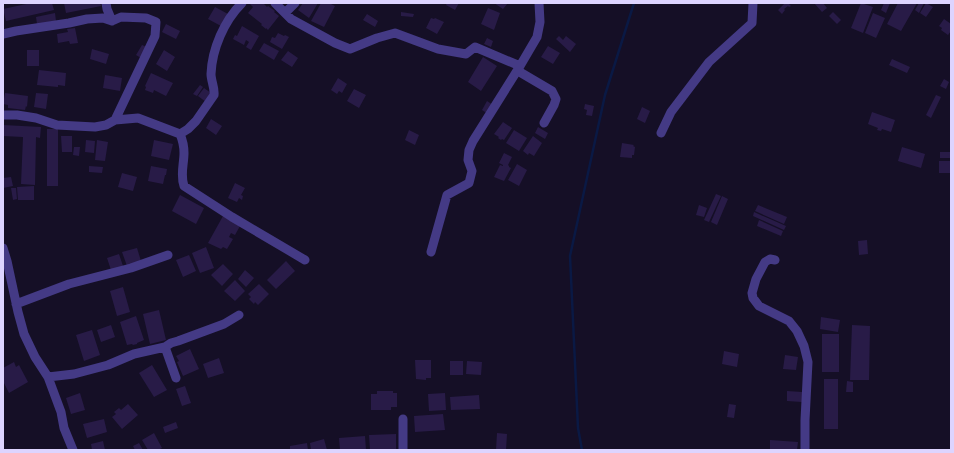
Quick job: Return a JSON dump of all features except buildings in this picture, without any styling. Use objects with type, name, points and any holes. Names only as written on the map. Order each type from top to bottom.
[{"type":"street","points":[[106,3],[112,21]]},
{"type":"street","points":[[180,134],[196,121],[214,95],[211,77],[216,45],[228,21],[242,3]]},
{"type":"street","points":[[275,3],[291,19],[350,49],[377,38],[395,33],[438,49],[466,54],[476,47],[519,68],[552,91],[556,99],[544,123]]},
{"type":"street","points":[[285,13],[295,3]]},
{"type":"street","points":[[431,252],[447,195],[469,183],[472,171],[468,160],[469,150],[473,141],[537,37],[540,22],[539,3]]},
{"type":"street","points":[[661,133],[671,112],[709,62],[752,23],[753,3]]},
{"type":"street","points":[[3,34],[16,30],[69,24],[87,19],[103,18],[112,21],[121,17],[146,18],[156,22],[155,36],[115,120]]},
{"type":"street","points":[[3,115],[17,115],[36,118],[57,124],[95,127],[106,125],[115,120],[138,118],[180,134]]},
{"type":"street","points":[[180,134],[184,154],[182,180],[184,186],[304,260]]},
{"type":"street","points":[[3,248],[24,334],[35,357],[48,377],[61,412],[64,428],[73,450]]},
{"type":"street","points":[[16,304],[68,284],[131,268],[168,256]]},
{"type":"street","points":[[774,260],[770,259],[765,262],[756,279],[752,292],[753,298],[759,306],[789,321],[797,331],[804,346],[808,362],[805,450]]},
{"type":"street","points":[[48,377],[74,374],[108,365],[134,354],[165,347],[171,343],[224,324],[239,315]]},
{"type":"street","points":[[165,347],[176,378]]},
{"type":"street","points":[[403,419],[403,450]]},
{"type":"waterway","points":[[582,450],[578,428],[570,256],[605,95],[634,3]]}]
